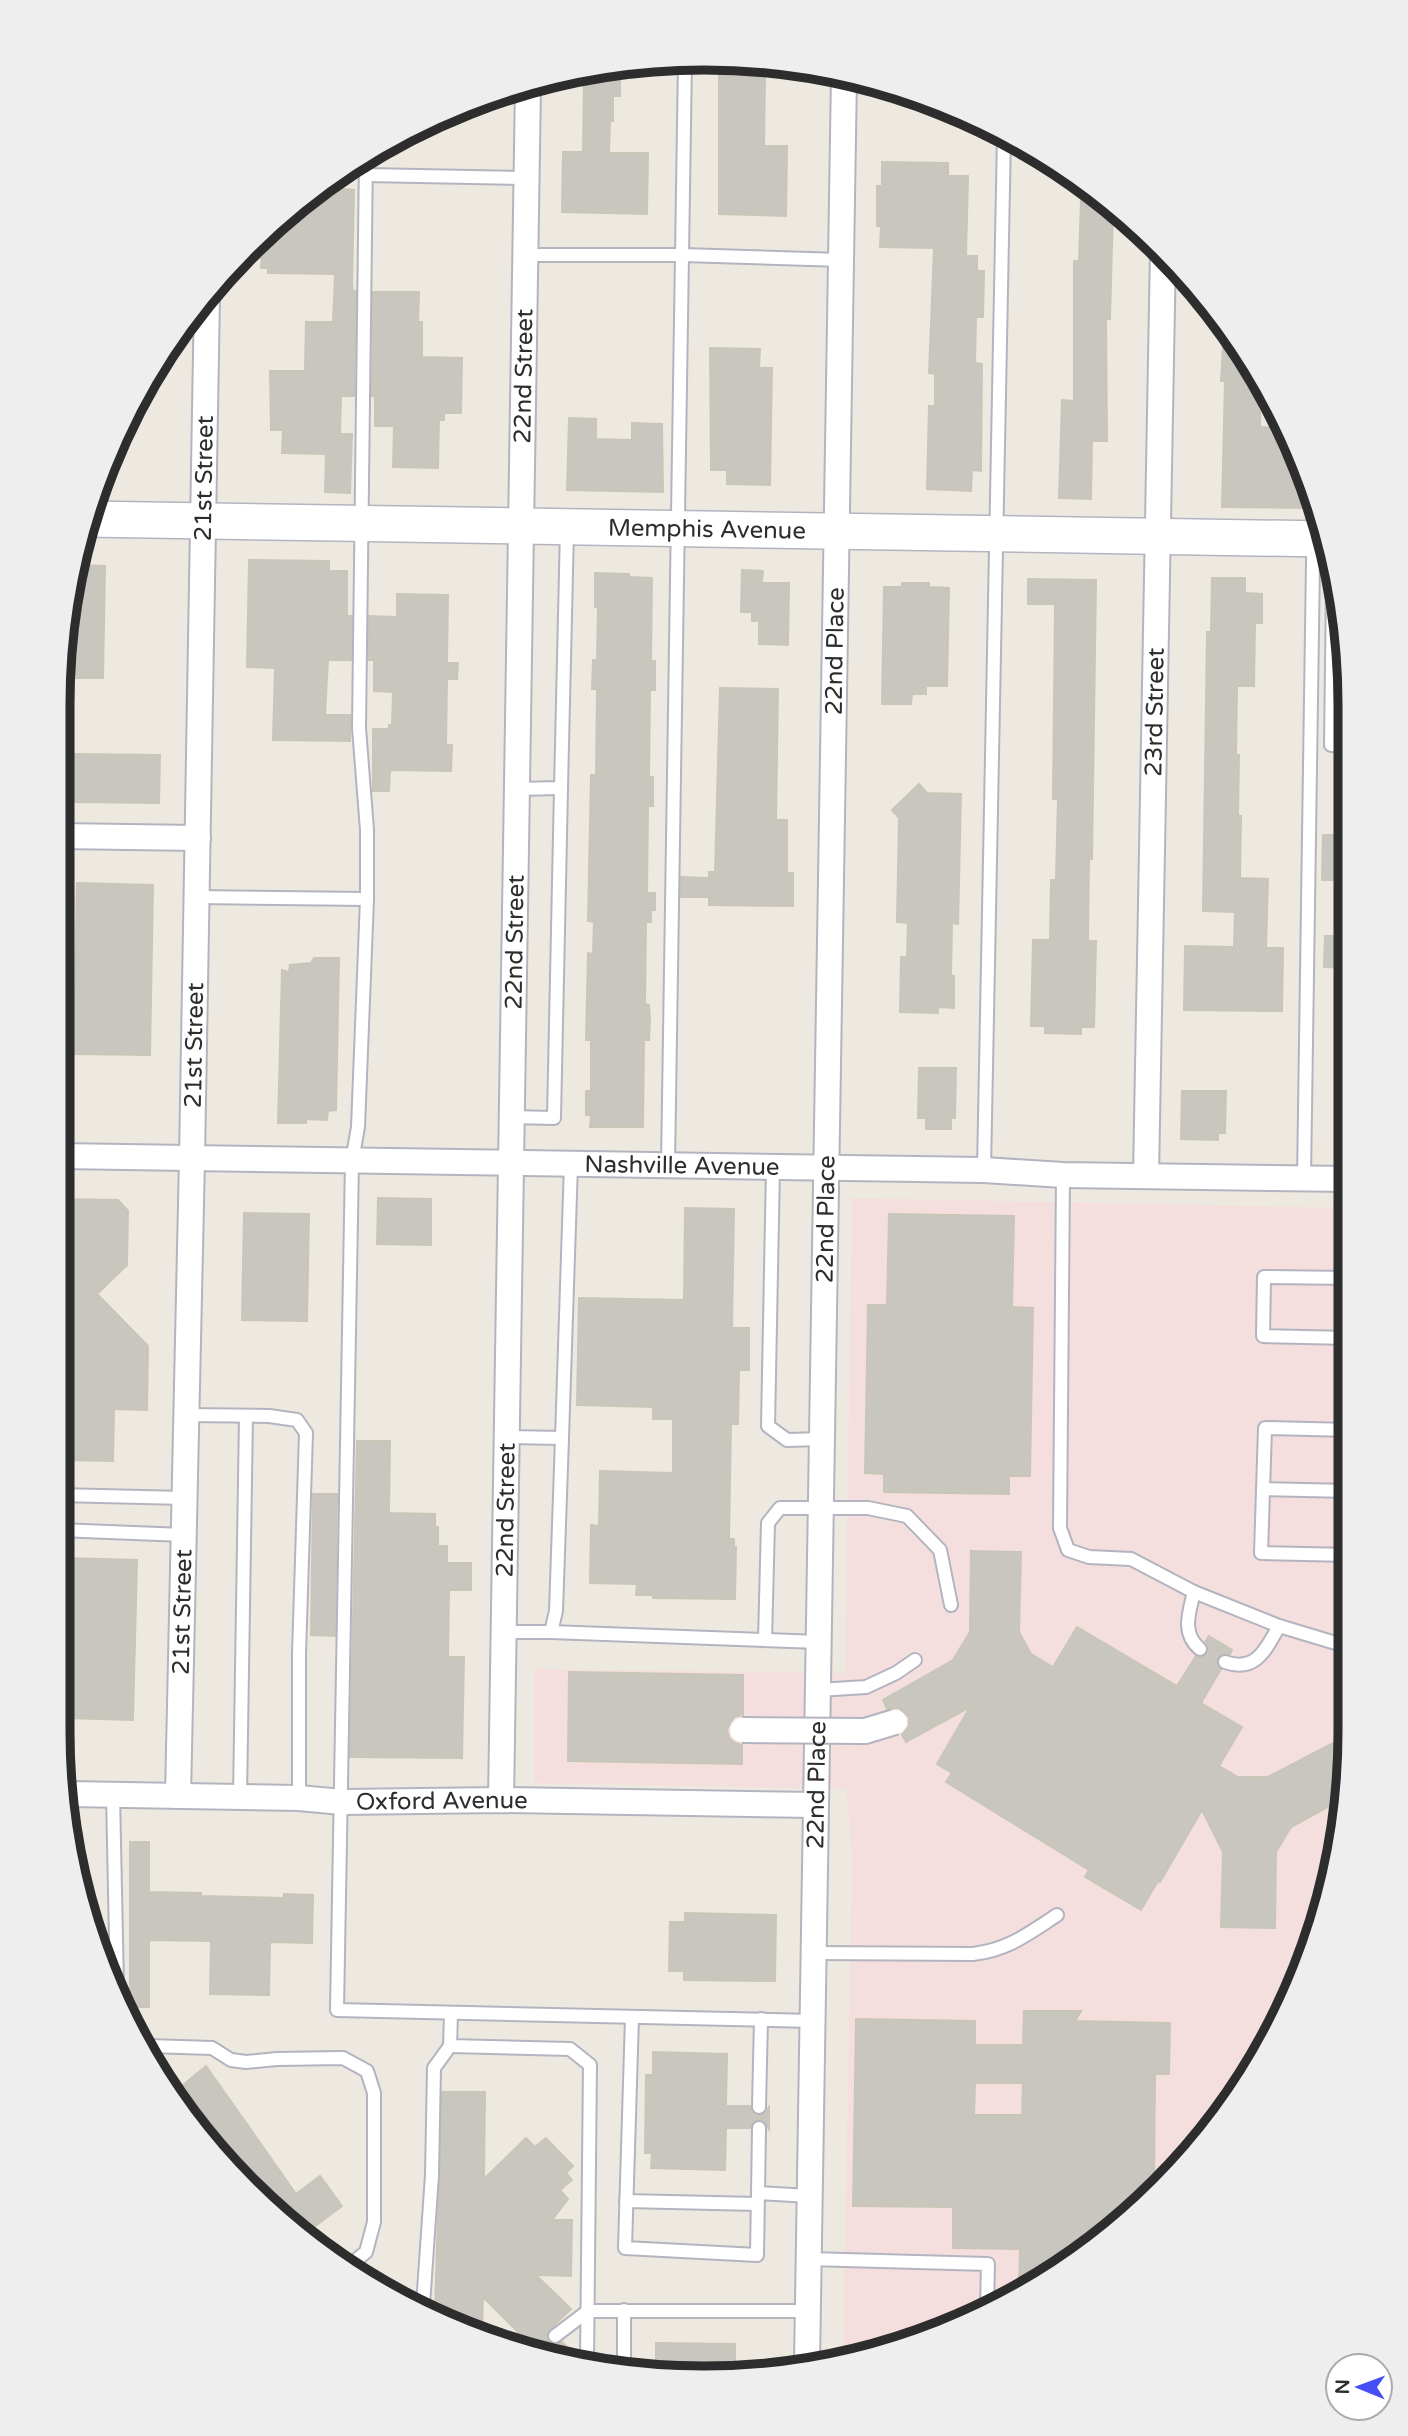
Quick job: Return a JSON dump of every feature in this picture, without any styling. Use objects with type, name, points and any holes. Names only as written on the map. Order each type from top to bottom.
[{"type":"street","name":"22nd Place","points":[[807,2358],[844,86]]},
{"type":"street","name":"22nd Street","points":[[501,1800],[528,96]]},
{"type":"street","name":"23rd Street","points":[[1146,1176],[1163,267]]},
{"type":"street","name":"21st Street","points":[[178,1796],[207,311]]},
{"type":"street","name":"Memphis Avenue","points":[[98,519],[1316,539]]},
{"type":"street","points":[[70,836],[198,838]]},
{"type":"street","name":"Nashville Avenue","points":[[70,1156],[984,1170],[1063,1175],[1338,1180]]},
{"type":"street","points":[[742,1730],[865,1731],[895,1722]]},
{"type":"street","name":"Oxford Avenue","points":[[73,1794],[299,1798],[342,1802],[501,1800],[816,1805]]},
{"type":"lane","points":[[668,1165],[685,70]]},
{"type":"lane","points":[[984,1170],[1004,146]]},
{"type":"lane","points":[[366,168],[359,728],[367,830],[367,899],[358,1126],[352,1161],[337,2010],[813,2021]]},
{"type":"lane","points":[[366,175],[527,178]]},
{"type":"lane","points":[[525,255],[682,255],[841,260]]},
{"type":"lane","points":[[511,1117],[554,1118],[567,526]]},
{"type":"lane","points":[[1304,1179],[1319,551]]},
{"type":"lane","points":[[1333,619],[1331,745],[1338,745]]},
{"type":"lane","points":[[1332,676],[1337,676]]},
{"type":"lane","points":[[516,789],[561,788]]},
{"type":"lane","points":[[197,897],[367,899]]},
{"type":"lane","points":[[551,1632],[556,1611],[570,1164]]},
{"type":"lane","points":[[773,1167],[768,1426],[787,1440],[822,1439]]},
{"type":"lane","points":[[1063,1175],[1060,1528],[1068,1550],[1089,1558],[1131,1559],[1194,1592],[1279,1626],[1338,1644]]},
{"type":"lane","points":[[1338,1278],[1264,1277],[1263,1336],[1338,1338]]},
{"type":"lane","points":[[187,1415],[297,1420],[306,1433],[299,1654],[299,1798]]},
{"type":"lane","points":[[240,1797],[246,1416]]},
{"type":"lane","points":[[1338,1430],[1265,1429],[1261,1553],[1338,1555]]},
{"type":"lane","points":[[506,1437],[562,1438]]},
{"type":"lane","points":[[1263,1489],[1338,1491]]},
{"type":"lane","points":[[70,1495],[185,1498]]},
{"type":"lane","points":[[765,1640],[768,1523],[780,1508],[868,1508],[907,1516],[940,1550],[951,1605]]},
{"type":"lane","points":[[70,1530],[184,1535]]},
{"type":"lane","points":[[1194,1592],[1188,1615],[1188,1628],[1191,1642],[1200,1649]]},
{"type":"lane","points":[[1225,1662],[1235,1666],[1251,1663],[1262,1656],[1279,1626]]},
{"type":"lane","points":[[504,1632],[819,1642]]},
{"type":"lane","points":[[818,1690],[866,1687],[896,1673],[915,1660]]},
{"type":"lane","points":[[114,1795],[117,1972]]},
{"type":"lane","points":[[814,1953],[992,1952],[1013,1944],[1057,1915]]},
{"type":"lane","points":[[423,2301],[432,2175],[433,2068],[450,2046],[451,2013]]},
{"type":"lane","points":[[632,2017],[625,2248],[757,2255],[759,2128]]},
{"type":"lane","points":[[759,2106],[761,2019]]},
{"type":"lane","points":[[153,2046],[212,2048],[232,2060],[246,2062],[343,2058],[368,2071],[374,2093],[373,2222],[366,2252],[355,2261]]},
{"type":"lane","points":[[450,2046],[570,2049],[590,2065],[587,2355]]},
{"type":"lane","points":[[626,2201],[810,2196]]},
{"type":"lane","points":[[809,2259],[988,2264],[987,2299]]},
{"type":"lane","points":[[624,2310],[624,2361]]},
{"type":"lane","points":[[555,2336],[588,2311],[808,2311]]},
{"type":"shaded area","points":[[852,1198],[1338,1208],[1337,1773],[1326,1856],[1304,1936],[1290,1975],[1253,2049],[1207,2118],[1181,2150],[1122,2209],[1056,2259],[984,2301],[908,2332],[843,2350],[852,1854],[846,1789],[534,1783],[534,1669],[845,1673]]},
{"type":"building","points":[[719,75],[765,76],[764,146],[787,146],[786,216],[719,214]]},
{"type":"building","points":[[620,80],[620,96],[613,96],[609,153],[648,153],[647,214],[562,212],[563,152],[583,152],[584,81]]},
{"type":"building","points":[[882,162],[948,163],[948,176],[968,176],[966,256],[977,256],[977,271],[984,271],[983,317],[976,317],[975,363],[982,364],[981,471],[972,470],[971,491],[927,489],[929,406],[935,406],[935,374],[929,373],[934,248],[880,247],[877,186],[882,186]]},
{"type":"building","points":[[336,188],[354,190],[354,396],[341,396],[340,434],[352,434],[350,493],[325,492],[326,454],[282,453],[283,430],[271,430],[270,371],[305,371],[306,322],[333,322],[335,274],[268,273],[268,268],[261,268],[262,258],[254,258],[318,201]]},
{"type":"building","points":[[1081,200],[1089,200],[1113,219],[1110,319],[1106,319],[1107,441],[1092,441],[1091,499],[1059,498],[1062,400],[1074,401],[1074,261],[1079,261]]},
{"type":"building","points":[[373,292],[419,292],[418,322],[422,322],[422,357],[462,358],[461,413],[444,413],[444,420],[439,420],[438,468],[393,467],[394,426],[375,426],[375,396],[372,396]]},
{"type":"building","points":[[1223,341],[1261,401],[1260,427],[1275,428],[1290,461],[1305,508],[1222,507],[1225,381],[1221,381]]},
{"type":"building","points":[[710,348],[760,349],[759,368],[772,368],[770,485],[727,484],[727,470],[711,470]]},
{"type":"building","points":[[569,418],[596,419],[596,439],[632,440],[632,423],[662,424],[663,492],[567,490]]},
{"type":"building","points":[[249,560],[329,561],[329,571],[347,571],[347,616],[352,616],[351,660],[328,660],[325,715],[350,715],[350,741],[273,740],[275,668],[247,667]]},
{"type":"building","points":[[86,565],[105,566],[103,678],[71,678],[75,621]]},
{"type":"building","points":[[742,570],[763,571],[762,583],[789,583],[788,645],[759,644],[759,621],[752,621],[752,612],[741,612]]},
{"type":"building","points":[[595,573],[652,578],[651,661],[655,661],[655,690],[650,690],[649,777],[653,777],[653,806],[648,806],[647,893],[655,893],[655,910],[651,910],[651,922],[646,922],[645,1004],[649,1005],[650,1019],[649,1040],[644,1040],[643,1127],[590,1127],[591,1115],[586,1115],[586,1091],[591,1091],[591,1040],[586,1040],[588,953],[593,954],[594,922],[588,921],[591,775],[596,775],[597,689],[592,689],[593,660],[597,660],[598,607],[595,607]]},
{"type":"building","points":[[1212,578],[1245,578],[1245,593],[1262,594],[1262,623],[1255,623],[1254,686],[1237,686],[1240,878],[1268,879],[1266,948],[1283,948],[1282,1011],[1184,1010],[1185,946],[1234,947],[1235,912],[1203,911],[1207,632],[1211,632]]},
{"type":"building","points":[[1028,579],[1096,580],[1092,859],[1089,859],[1088,941],[1096,941],[1094,1027],[1081,1027],[1081,1034],[1045,1033],[1045,1026],[1031,1026],[1033,940],[1050,940],[1051,880],[1056,880],[1058,799],[1053,799],[1055,604],[1028,604]]},
{"type":"building","points":[[902,583],[929,583],[929,587],[949,588],[947,686],[926,686],[926,694],[912,694],[911,704],[882,704],[884,587],[902,587]]},
{"type":"building","points":[[397,594],[448,595],[447,663],[458,663],[457,679],[447,679],[446,745],[452,745],[451,771],[390,770],[389,791],[373,791],[373,729],[389,729],[389,725],[392,725],[393,692],[374,691],[374,660],[369,660],[369,616],[397,617]]},
{"type":"building","points":[[720,688],[778,689],[776,820],[787,820],[787,873],[793,873],[793,906],[709,905],[709,897],[681,897],[681,877],[709,878],[709,872],[715,872]]},
{"type":"building","points":[[74,754],[160,755],[159,803],[74,802]]},
{"type":"building","points":[[919,784],[927,793],[961,794],[958,924],[952,923],[951,975],[954,976],[954,1008],[938,1007],[938,1013],[900,1012],[901,957],[907,957],[908,923],[897,922],[899,818],[892,810]]},
{"type":"building","points":[[1323,835],[1338,835],[1338,880],[1322,880]]},
{"type":"building","points":[[77,883],[153,885],[150,1055],[74,1054]]},
{"type":"building","points":[[1325,936],[1338,936],[1338,968],[1324,967]]},
{"type":"building","points":[[314,958],[339,958],[336,1110],[328,1111],[327,1120],[306,1119],[306,1123],[278,1123],[282,970],[289,972],[290,965],[311,963]]},
{"type":"building","points":[[919,1068],[956,1068],[955,1118],[951,1118],[951,1129],[926,1129],[926,1118],[918,1118]]},
{"type":"building","points":[[1182,1091],[1226,1091],[1225,1133],[1218,1133],[1218,1140],[1181,1139]]},
{"type":"building","points":[[378,1198],[431,1199],[431,1245],[377,1244]]},
{"type":"building","points":[[70,1199],[118,1200],[128,1211],[127,1265],[97,1294],[148,1346],[147,1410],[114,1409],[113,1461],[70,1460]]},
{"type":"building","points":[[685,1208],[734,1209],[732,1328],[749,1328],[749,1370],[739,1370],[738,1424],[731,1424],[729,1539],[734,1539],[736,1547],[735,1599],[653,1598],[653,1595],[636,1595],[637,1584],[590,1583],[591,1525],[599,1526],[600,1471],[673,1473],[673,1419],[653,1419],[653,1407],[577,1405],[579,1298],[684,1300]]},
{"type":"building","points":[[244,1213],[309,1214],[307,1321],[242,1320]]},
{"type":"building","points":[[889,1214],[1014,1216],[1012,1307],[1033,1308],[1030,1476],[1009,1476],[1009,1494],[884,1492],[884,1474],[865,1473],[868,1305],[887,1305]]},
{"type":"building","points":[[357,1441],[390,1441],[389,1513],[435,1514],[438,1546],[447,1546],[447,1563],[471,1563],[471,1590],[449,1590],[448,1657],[464,1657],[462,1758],[350,1757]]},
{"type":"building","points":[[313,1494],[337,1494],[335,1636],[311,1635]]},
{"type":"building","points":[[971,1551],[1021,1552],[1019,1632],[1031,1654],[1053,1667],[1077,1627],[1177,1686],[1196,1656],[1201,1658],[1206,1655],[1209,1648],[1205,1642],[1209,1636],[1232,1650],[1230,1654],[1218,1657],[1217,1664],[1221,1669],[1201,1703],[1242,1727],[1219,1766],[1238,1777],[1268,1777],[1333,1743],[1338,1751],[1334,1803],[1291,1827],[1276,1852],[1275,1928],[1221,1927],[1223,1852],[1202,1810],[1141,1910],[1085,1877],[1089,1870],[946,1782],[952,1773],[937,1764],[970,1707],[906,1742],[902,1735],[909,1726],[909,1717],[899,1708],[887,1709],[883,1700],[953,1660],[970,1632]]},
{"type":"building","points":[[70,1558],[137,1560],[133,1720],[70,1718]]},
{"type":"building","points":[[569,1672],[743,1675],[743,1715],[734,1717],[727,1729],[729,1738],[742,1745],[742,1764],[568,1761]]},
{"type":"building","points":[[130,1842],[149,1842],[149,1892],[284,1898],[284,1894],[313,1895],[312,1943],[270,1942],[269,1995],[210,1994],[211,1941],[149,1940],[149,2007],[133,2007],[130,2001]]},
{"type":"building","points":[[685,1913],[776,1915],[775,1981],[684,1980],[684,1971],[669,1971],[670,1922],[685,1922]]},
{"type":"building","points":[[1024,2011],[1081,2011],[1075,2021],[1170,2023],[1169,2074],[1155,2074],[1154,2178],[1090,2235],[1019,2282],[1020,2249],[953,2248],[953,2207],[853,2206],[856,2019],[975,2021],[975,2045],[1023,2045]],"holes":[[[975,2083],[1023,2083],[1022,2115],[974,2115]]]},
{"type":"building","points":[[653,2052],[727,2054],[726,2106],[750,2106],[754,2114],[759,2116],[769,2107],[769,2129],[760,2119],[754,2121],[750,2128],[726,2128],[725,2170],[651,2168],[652,2153],[645,2153],[646,2075],[653,2075]]},
{"type":"building","points":[[206,2066],[296,2194],[320,2176],[342,2206],[311,2229],[286,2209],[227,2150],[177,2084],[183,2085]]},
{"type":"building","points":[[442,2092],[485,2092],[484,2179],[526,2138],[535,2147],[546,2138],[573,2166],[566,2173],[572,2180],[560,2190],[568,2199],[552,2220],[572,2220],[571,2276],[536,2275],[571,2309],[547,2332],[548,2342],[538,2343],[530,2335],[525,2339],[483,2297],[482,2326],[435,2306]]},
{"type":"building","points":[[562,2342],[567,2347],[564,2350],[552,2347],[550,2343],[555,2345]]},
{"type":"building","points":[[656,2343],[735,2344],[735,2365],[656,2364]]}]
